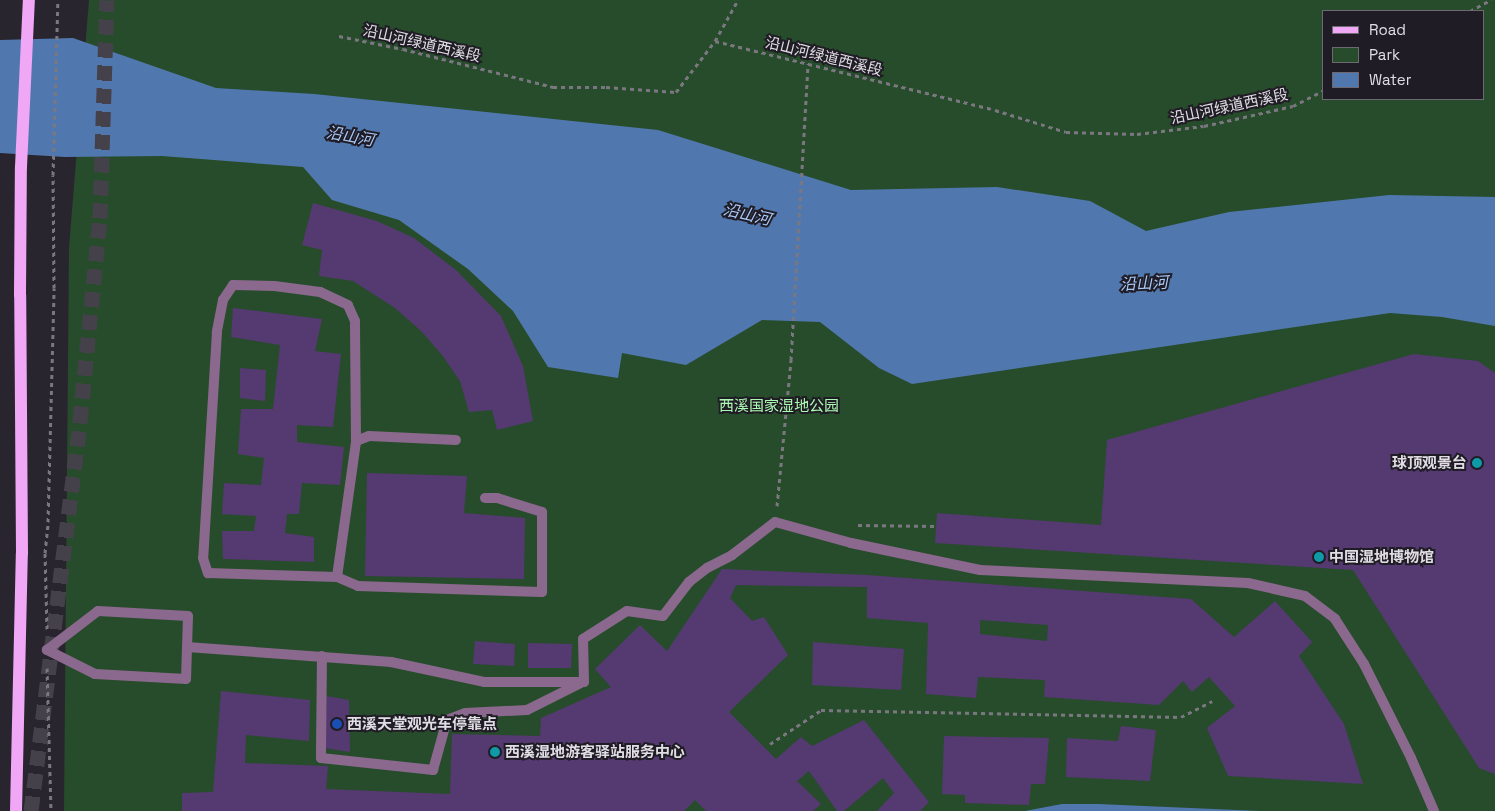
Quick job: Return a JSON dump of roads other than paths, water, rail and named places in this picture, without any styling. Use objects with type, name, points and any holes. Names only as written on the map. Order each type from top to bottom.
[{"type":"main road","points":[[16,811],[22,553],[21,168],[29,0]]},
{"type":"street","points":[[337,577],[356,441],[355,321],[348,305],[320,292],[274,286],[233,285],[223,300],[218,332],[203,558],[208,573],[337,577],[358,586],[542,592],[542,512],[497,498],[485,498]]},
{"type":"street","points":[[356,441],[369,436],[456,440]]},
{"type":"street","points":[[584,682],[583,639],[627,611],[662,616],[689,582],[707,568],[732,555],[776,522],[852,543],[980,570],[1248,583],[1304,596],[1335,620],[1364,664],[1411,758],[1434,811]]},
{"type":"street","points":[[98,611],[188,616],[187,647],[186,679],[96,674],[47,650],[98,611]]},
{"type":"street","points":[[187,647],[391,662],[484,682],[584,682]]},
{"type":"street","points":[[322,656],[320,758],[433,770],[446,720],[465,713],[527,710],[584,682]]},
{"type":"water","name":"沿山河","points":[[73,38],[216,88],[314,94],[658,130],[851,190],[997,187],[1090,201],[1146,231],[1229,212],[1389,195],[1495,197],[1495,326],[1442,317],[1390,313],[912,384],[879,368],[820,322],[762,320],[686,365],[622,353],[618,378],[548,367],[513,311],[468,269],[399,220],[332,200],[303,167],[162,156],[65,157],[0,153],[0,40]]},
{"type":"water","points":[[1062,804],[1098,804],[1260,811],[1025,811]]},
{"type":"tunnel","points":[[31,811],[80,421],[100,218],[107,0]]},
{"type":"place","name":"球顶观景台","points":[[1477,463]]},
{"type":"place","name":"中国湿地博物馆","points":[[1319,557]]},
{"type":"place","name":"西溪天堂观光车停靠点","points":[[337,724]]},
{"type":"place","name":"西溪湿地游客驿站服务中心","points":[[495,752]]},
{"type":"park label","name":"西溪国家湿地公园","points":[[779,406]]}]
